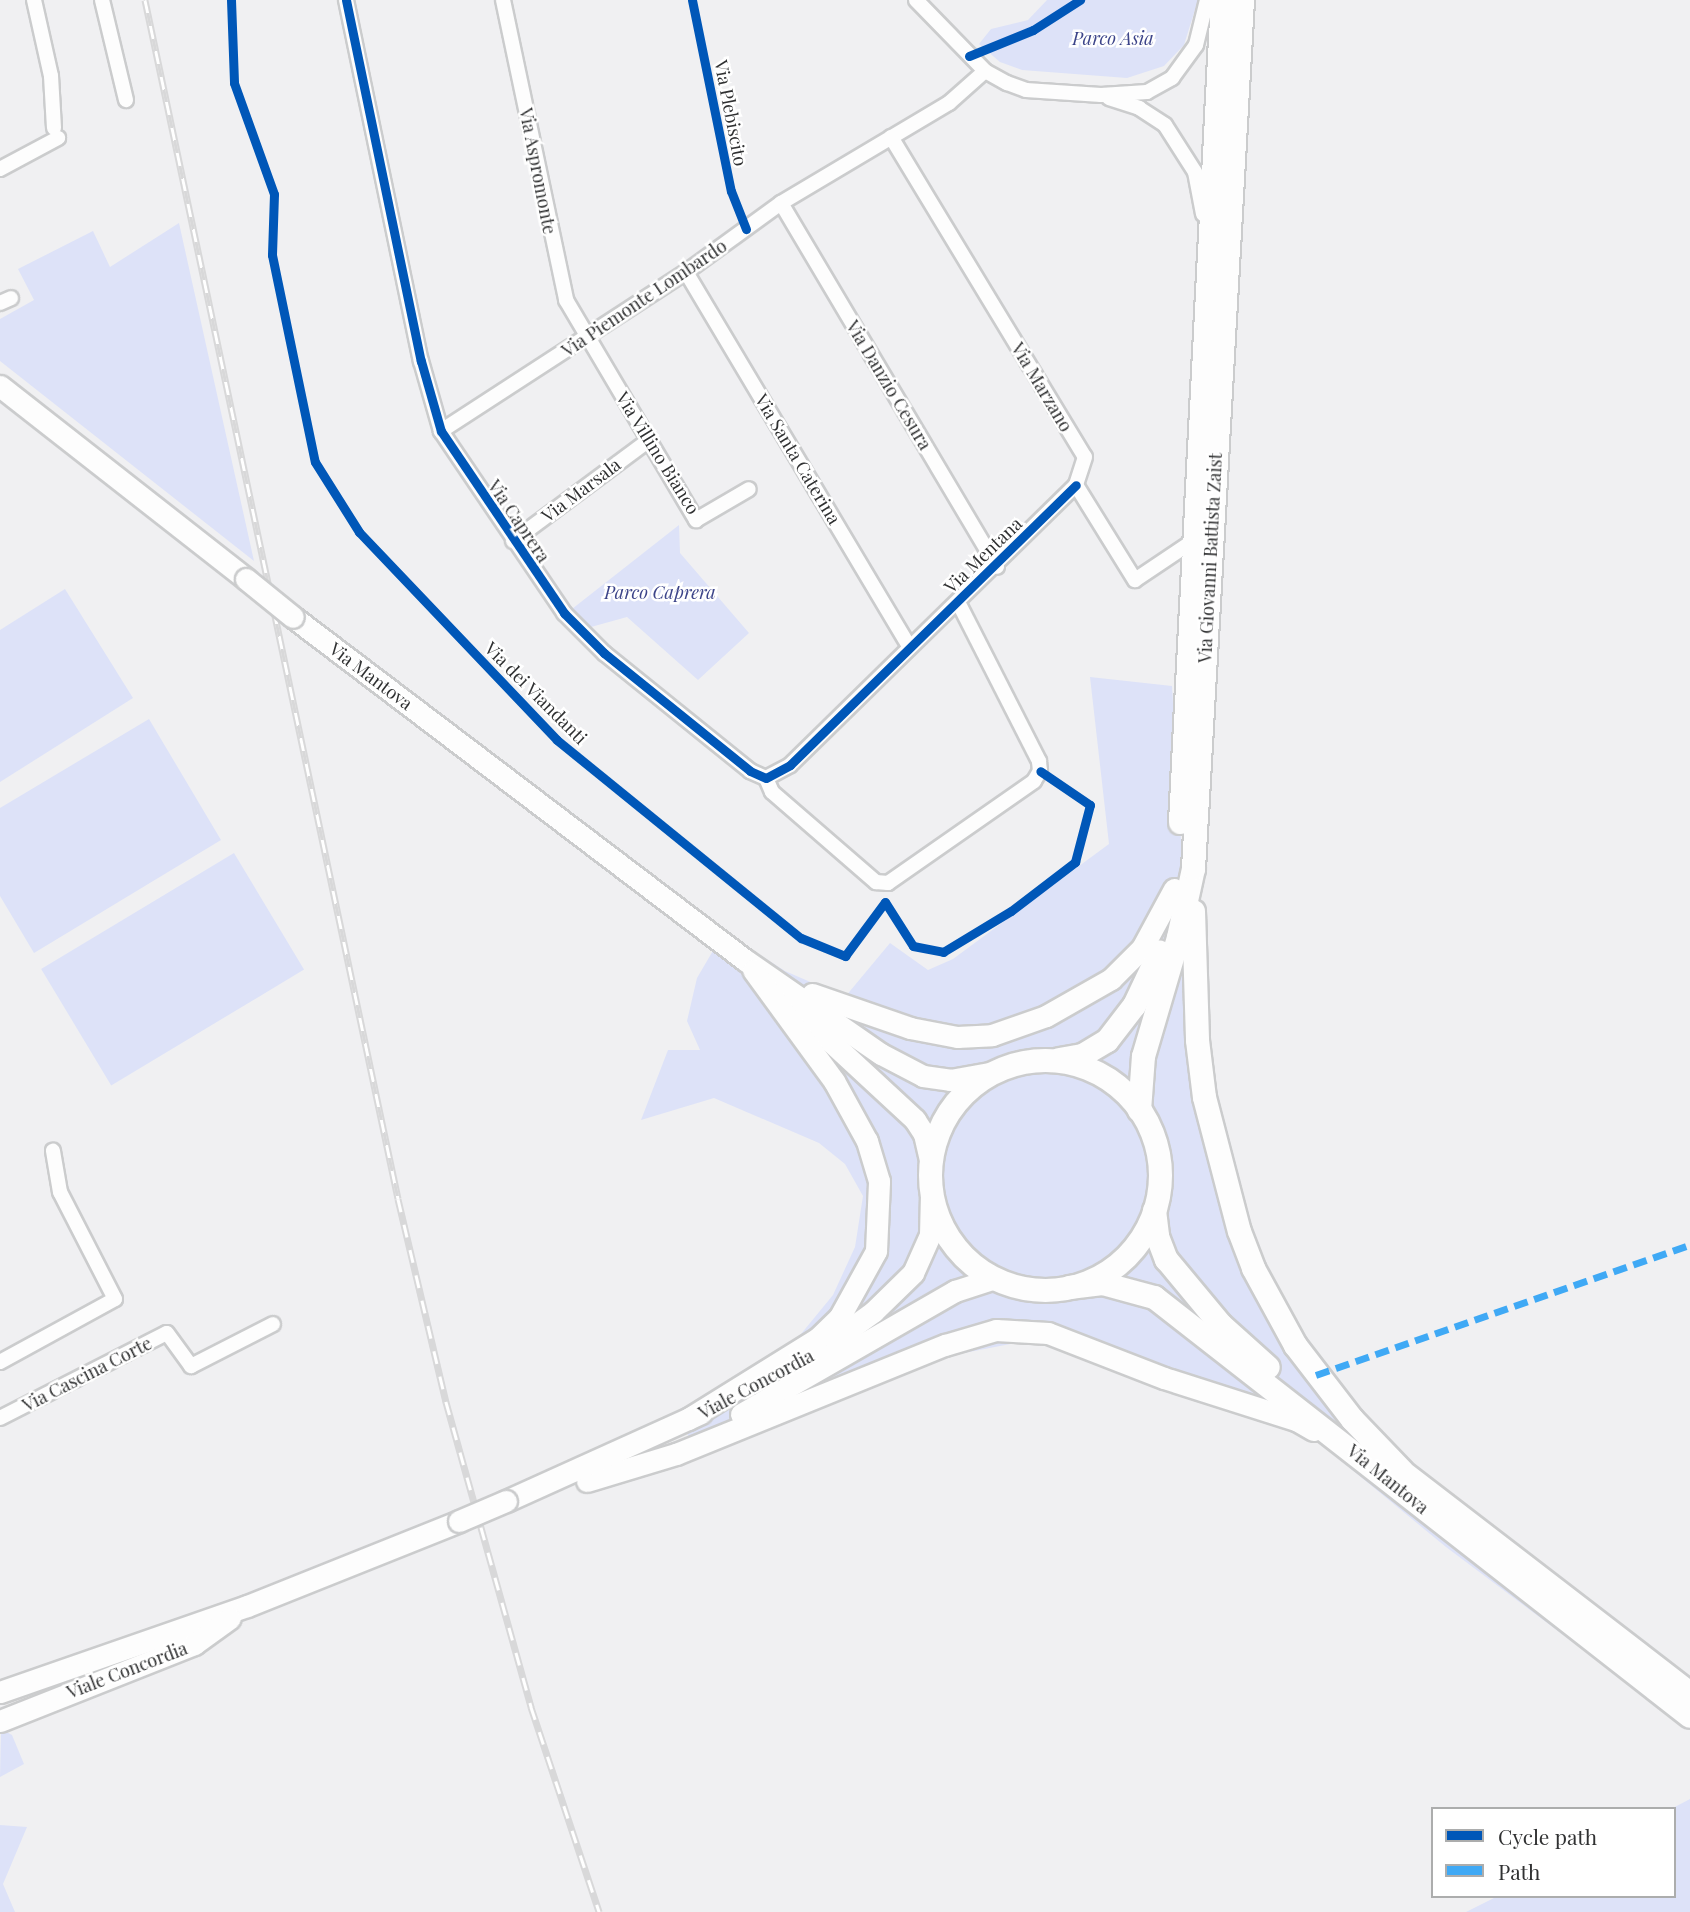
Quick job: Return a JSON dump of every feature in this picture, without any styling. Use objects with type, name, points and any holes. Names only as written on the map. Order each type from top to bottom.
[{"type":"main road","name":"Via Giovanni Battista Zaist","points":[[1059,1059],[1097,1048],[1124,1020],[1159,952],[1174,889],[1222,0]]},
{"type":"main road","name":"Via Giovanni Battista Zaist","points":[[1139,1110],[1143,1056],[1178,937],[1193,868],[1242,0]]},
{"type":"main road","name":"Via Mantova","points":[[0,386],[293,617],[770,979]]},
{"type":"main road","points":[[1193,868],[1198,1052],[1214,1146],[1239,1231],[1253,1268],[1302,1355],[1392,1473]]},
{"type":"main road","points":[[770,979],[910,1028],[957,1037],[992,1035],[1046,1016],[1111,979],[1142,948],[1174,889]]},
{"type":"main road","points":[[770,979],[881,1054],[923,1076],[950,1080],[990,1073],[1024,1061],[1059,1059],[1105,1077],[1139,1110],[1157,1151],[1154,1210],[1130,1252],[1113,1268],[1069,1287],[1031,1289],[995,1278],[953,1244],[931,1195],[930,1159],[924,1134],[915,1120],[770,979]]},
{"type":"main road","points":[[688,1419],[818,1338],[839,1318],[876,1251],[879,1181],[867,1140],[834,1081],[770,979]]},
{"type":"main road","points":[[930,1159],[950,1109],[990,1073]]},
{"type":"main road","name":"Viale Concordia","points":[[0,1692],[247,1606],[459,1521],[688,1419],[820,1350],[894,1293],[913,1273],[926,1246],[931,1195]]},
{"type":"main road","name":"Via Mantova","points":[[1154,1210],[1157,1236],[1166,1259],[1220,1324],[1392,1473],[1690,1716]]},
{"type":"main road","name":"Viale Concordia","points":[[506,1501],[587,1481],[747,1411],[955,1292],[995,1278]]},
{"type":"main road","name":"Via Mantova","points":[[1069,1287],[1102,1283],[1154,1297],[1690,1693]]},
{"type":"main road","points":[[587,1481],[676,1454],[971,1335],[1023,1329],[1048,1333],[1164,1378],[1296,1420],[1392,1473]]},
{"type":"main road","name":"Viale Concordia","points":[[0,1721],[194,1644],[247,1606]]},
{"type":"street","points":[[0,169],[56,133],[51,76],[34,0]]},
{"type":"street","points":[[102,0],[126,100]]},
{"type":"street","name":"Via Caprera","points":[[346,0],[421,361],[441,431],[564,613],[604,653],[734,760],[766,778]]},
{"type":"street","name":"Via Aspromonte","points":[[503,0],[561,285],[586,336]]},
{"type":"street","points":[[923,2],[985,71],[1026,90],[1101,95],[1147,92],[1172,78],[1196,45],[1207,0]]},
{"type":"street","name":"Via Piemonte Lombardo","points":[[441,431],[686,272],[781,203],[949,103],[985,71]]},
{"type":"street","points":[[1101,95],[1139,108],[1165,125],[1178,142],[1195,172],[1208,261]]},
{"type":"street","name":"Via Marzano","points":[[891,137],[1085,457],[1076,485]]},
{"type":"street","name":"Via Danzio Cesura","points":[[781,203],[997,567]]},
{"type":"street","name":"Via Santa Caterina","points":[[686,272],[909,646]]},
{"type":"street","name":"Via Villino Bianco","points":[[586,336],[696,520],[749,489]]},
{"type":"street","name":"Via Marsala","points":[[513,541],[649,440]]},
{"type":"street","points":[[1076,485],[1135,580],[1193,541]]},
{"type":"street","name":"Via Mentana","points":[[909,646],[997,567],[1076,485]]},
{"type":"street","points":[[909,646],[790,765],[766,778],[772,792],[876,882],[888,883],[1034,782],[1040,771],[1039,761],[958,602]]},
{"type":"street","points":[[0,1362],[114,1299],[60,1192],[53,1151]]},
{"type":"street","name":"Via Cascina Corte","points":[[0,1418],[167,1333],[191,1366],[273,1324]]},
{"type":"green space","name":"Parco Asia","points":[[1047,0],[1198,0],[1184,45],[1164,66],[1127,78],[1022,70],[1000,62],[979,44],[991,29],[1028,20]]},
{"type":"green space","points":[[179,223],[254,561],[0,361],[0,319],[34,300],[18,269],[93,231],[110,267]]},
{"type":"green space","name":"Parco Caprera","points":[[679,525],[680,553],[749,633],[698,680],[627,617],[591,627],[572,609]]},
{"type":"green space","points":[[65,589],[133,698],[0,782],[0,630]]},
{"type":"green space","points":[[1090,677],[1172,686],[1195,1083],[1271,1314],[1342,1396],[1409,1460],[1690,1681],[1690,1730],[1446,1547],[1322,1445],[1286,1427],[1031,1340],[938,1358],[690,1442],[686,1429],[756,1367],[801,1334],[833,1295],[855,1247],[863,1196],[845,1164],[819,1143],[714,1098],[641,1120],[668,1050],[700,1050],[687,1021],[697,978],[724,932],[785,971],[845,997],[890,943],[928,970],[953,959],[1109,844]]},
{"type":"green space","points":[[149,719],[221,840],[34,953],[0,896],[0,808]]},
{"type":"green space","points":[[234,853],[304,970],[111,1085],[41,969]]},
{"type":"green space","points":[[1,1729],[12,1735],[24,1764],[0,1777]]},
{"type":"green space","points":[[1690,1799],[1690,1912],[1466,1912],[1494,1898],[1676,1898],[1675,1807]]},
{"type":"green space","points":[[0,1825],[27,1827],[3,1884],[15,1912],[0,1912]]},
{"type":"railway","points":[[145,0],[398,1199],[446,1402],[531,1707],[599,1912]]},
{"type":"marked path","points":[[1316,1375],[1690,1245]]},
{"type":"cycle path","name":"Via dei Viandanti","points":[[231,0],[234,83],[274,194],[272,255],[315,462],[359,532],[557,740],[801,938],[845,956],[885,902],[913,946],[943,952],[1011,911],[1075,862],[1090,805],[1040,771]]},
{"type":"cycle path","points":[[346,0],[421,361],[441,431],[564,613],[604,653],[750,771],[766,778],[790,765],[1076,485]]},
{"type":"cycle path","name":"Via Plebiscito","points":[[692,0],[731,191],[746,229]]},
{"type":"cycle path","points":[[969,56],[1033,30],[1080,0]]}]
